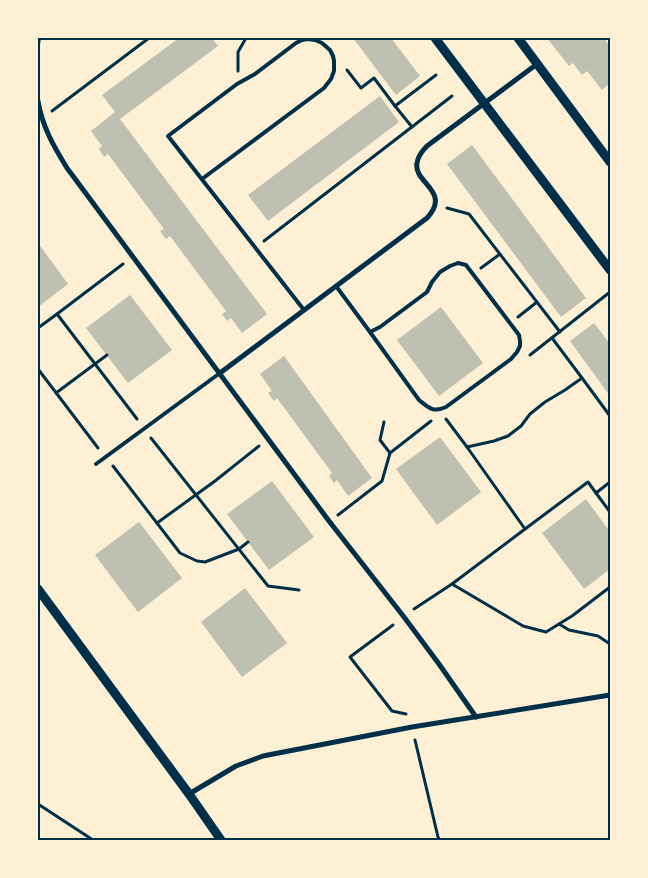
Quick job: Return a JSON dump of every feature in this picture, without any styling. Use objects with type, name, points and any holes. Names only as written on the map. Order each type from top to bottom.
[{"type":"street","points":[[435,38],[610,270]]},
{"type":"street","points":[[518,38],[610,162]]},
{"type":"street","points":[[220,373],[427,218],[433,211],[435,196],[419,174],[416,164],[420,154],[427,146],[537,64]]},
{"type":"street","points":[[38,101],[52,145],[67,168],[351,550],[404,616],[476,717]]},
{"type":"street","points":[[38,589],[221,840]]},
{"type":"street","points":[[189,794],[236,766],[263,756],[412,727],[610,695]]},
{"type":"lane","points":[[202,179],[324,88],[334,71],[334,61],[330,50],[315,40],[307,39],[296,43],[168,136],[304,310]]},
{"type":"lane","points":[[336,286],[419,400],[426,407],[434,410],[440,410],[453,402],[511,359],[520,346],[519,335],[466,265],[458,263],[440,272],[427,292],[380,327],[370,332]]},
{"type":"lane","points":[[96,464],[220,373]]},
{"type":"path","points":[[42,118],[149,38]]},
{"type":"path","points":[[238,84],[238,52],[246,38]]},
{"type":"path","points":[[334,71],[346,70],[361,88],[374,78],[412,128]]},
{"type":"path","points":[[395,106],[436,75]]},
{"type":"path","points":[[256,248],[452,96]]},
{"type":"path","points":[[435,204],[469,214],[560,332]]},
{"type":"path","points":[[473,274],[500,254]]},
{"type":"path","points":[[38,328],[133,256]]},
{"type":"path","points":[[510,323],[537,302]]},
{"type":"path","points":[[57,314],[144,429],[268,586],[298,590]]},
{"type":"path","points":[[552,338],[610,416]]},
{"type":"path","points":[[56,393],[107,355]]},
{"type":"path","points":[[38,369],[180,553],[197,562],[205,562],[239,549],[248,542]]},
{"type":"path","points":[[467,447],[508,436],[545,402],[582,378]]},
{"type":"path","points":[[446,418],[525,529]]},
{"type":"path","points":[[384,422],[380,440],[390,453]]},
{"type":"path","points":[[157,523],[215,481],[268,439]]},
{"type":"path","points":[[440,840],[409,715],[392,711],[350,657],[404,616],[452,584],[588,482],[610,512]]},
{"type":"path","points":[[596,493],[610,482]]},
{"type":"path","points":[[452,584],[524,626],[546,632],[572,616],[610,587]]},
{"type":"path","points":[[560,624],[569,630],[598,636],[610,644]]},
{"type":"path","points":[[38,804],[93,840]]},
{"type":"building","points":[[179,38],[212,38],[218,46],[120,119],[267,314],[242,333],[231,318],[227,321],[222,314],[226,311],[170,236],[166,239],[160,231],[164,229],[108,154],[104,157],[99,149],[102,146],[91,131],[115,112],[102,95]]},
{"type":"building","points":[[353,38],[391,38],[420,76],[396,95]]},
{"type":"building","points":[[547,38],[604,38],[610,47],[610,83],[602,90],[587,71],[582,75],[573,63],[569,66]]},
{"type":"building","points":[[380,96],[399,122],[268,221],[248,195]]},
{"type":"building","points":[[472,145],[586,298],[561,317],[447,164]]},
{"type":"building","points":[[38,243],[68,284],[38,307]]},
{"type":"building","points":[[130,295],[172,350],[128,383],[86,328]]},
{"type":"building","points":[[441,307],[483,363],[439,396],[397,340]]},
{"type":"building","points":[[594,323],[610,344],[610,396],[570,341]]},
{"type":"building","points":[[284,356],[372,478],[348,496],[337,480],[334,483],[329,476],[332,473],[277,398],[274,401],[268,393],[272,391],[260,374]]},
{"type":"building","points":[[440,437],[481,492],[437,525],[396,469]]},
{"type":"building","points":[[272,481],[314,537],[269,570],[227,514]]},
{"type":"building","points":[[586,499],[610,532],[610,569],[584,589],[542,533]]},
{"type":"building","points":[[139,522],[182,578],[138,612],[95,555]]},
{"type":"building","points":[[245,588],[287,643],[242,677],[201,622]]}]
